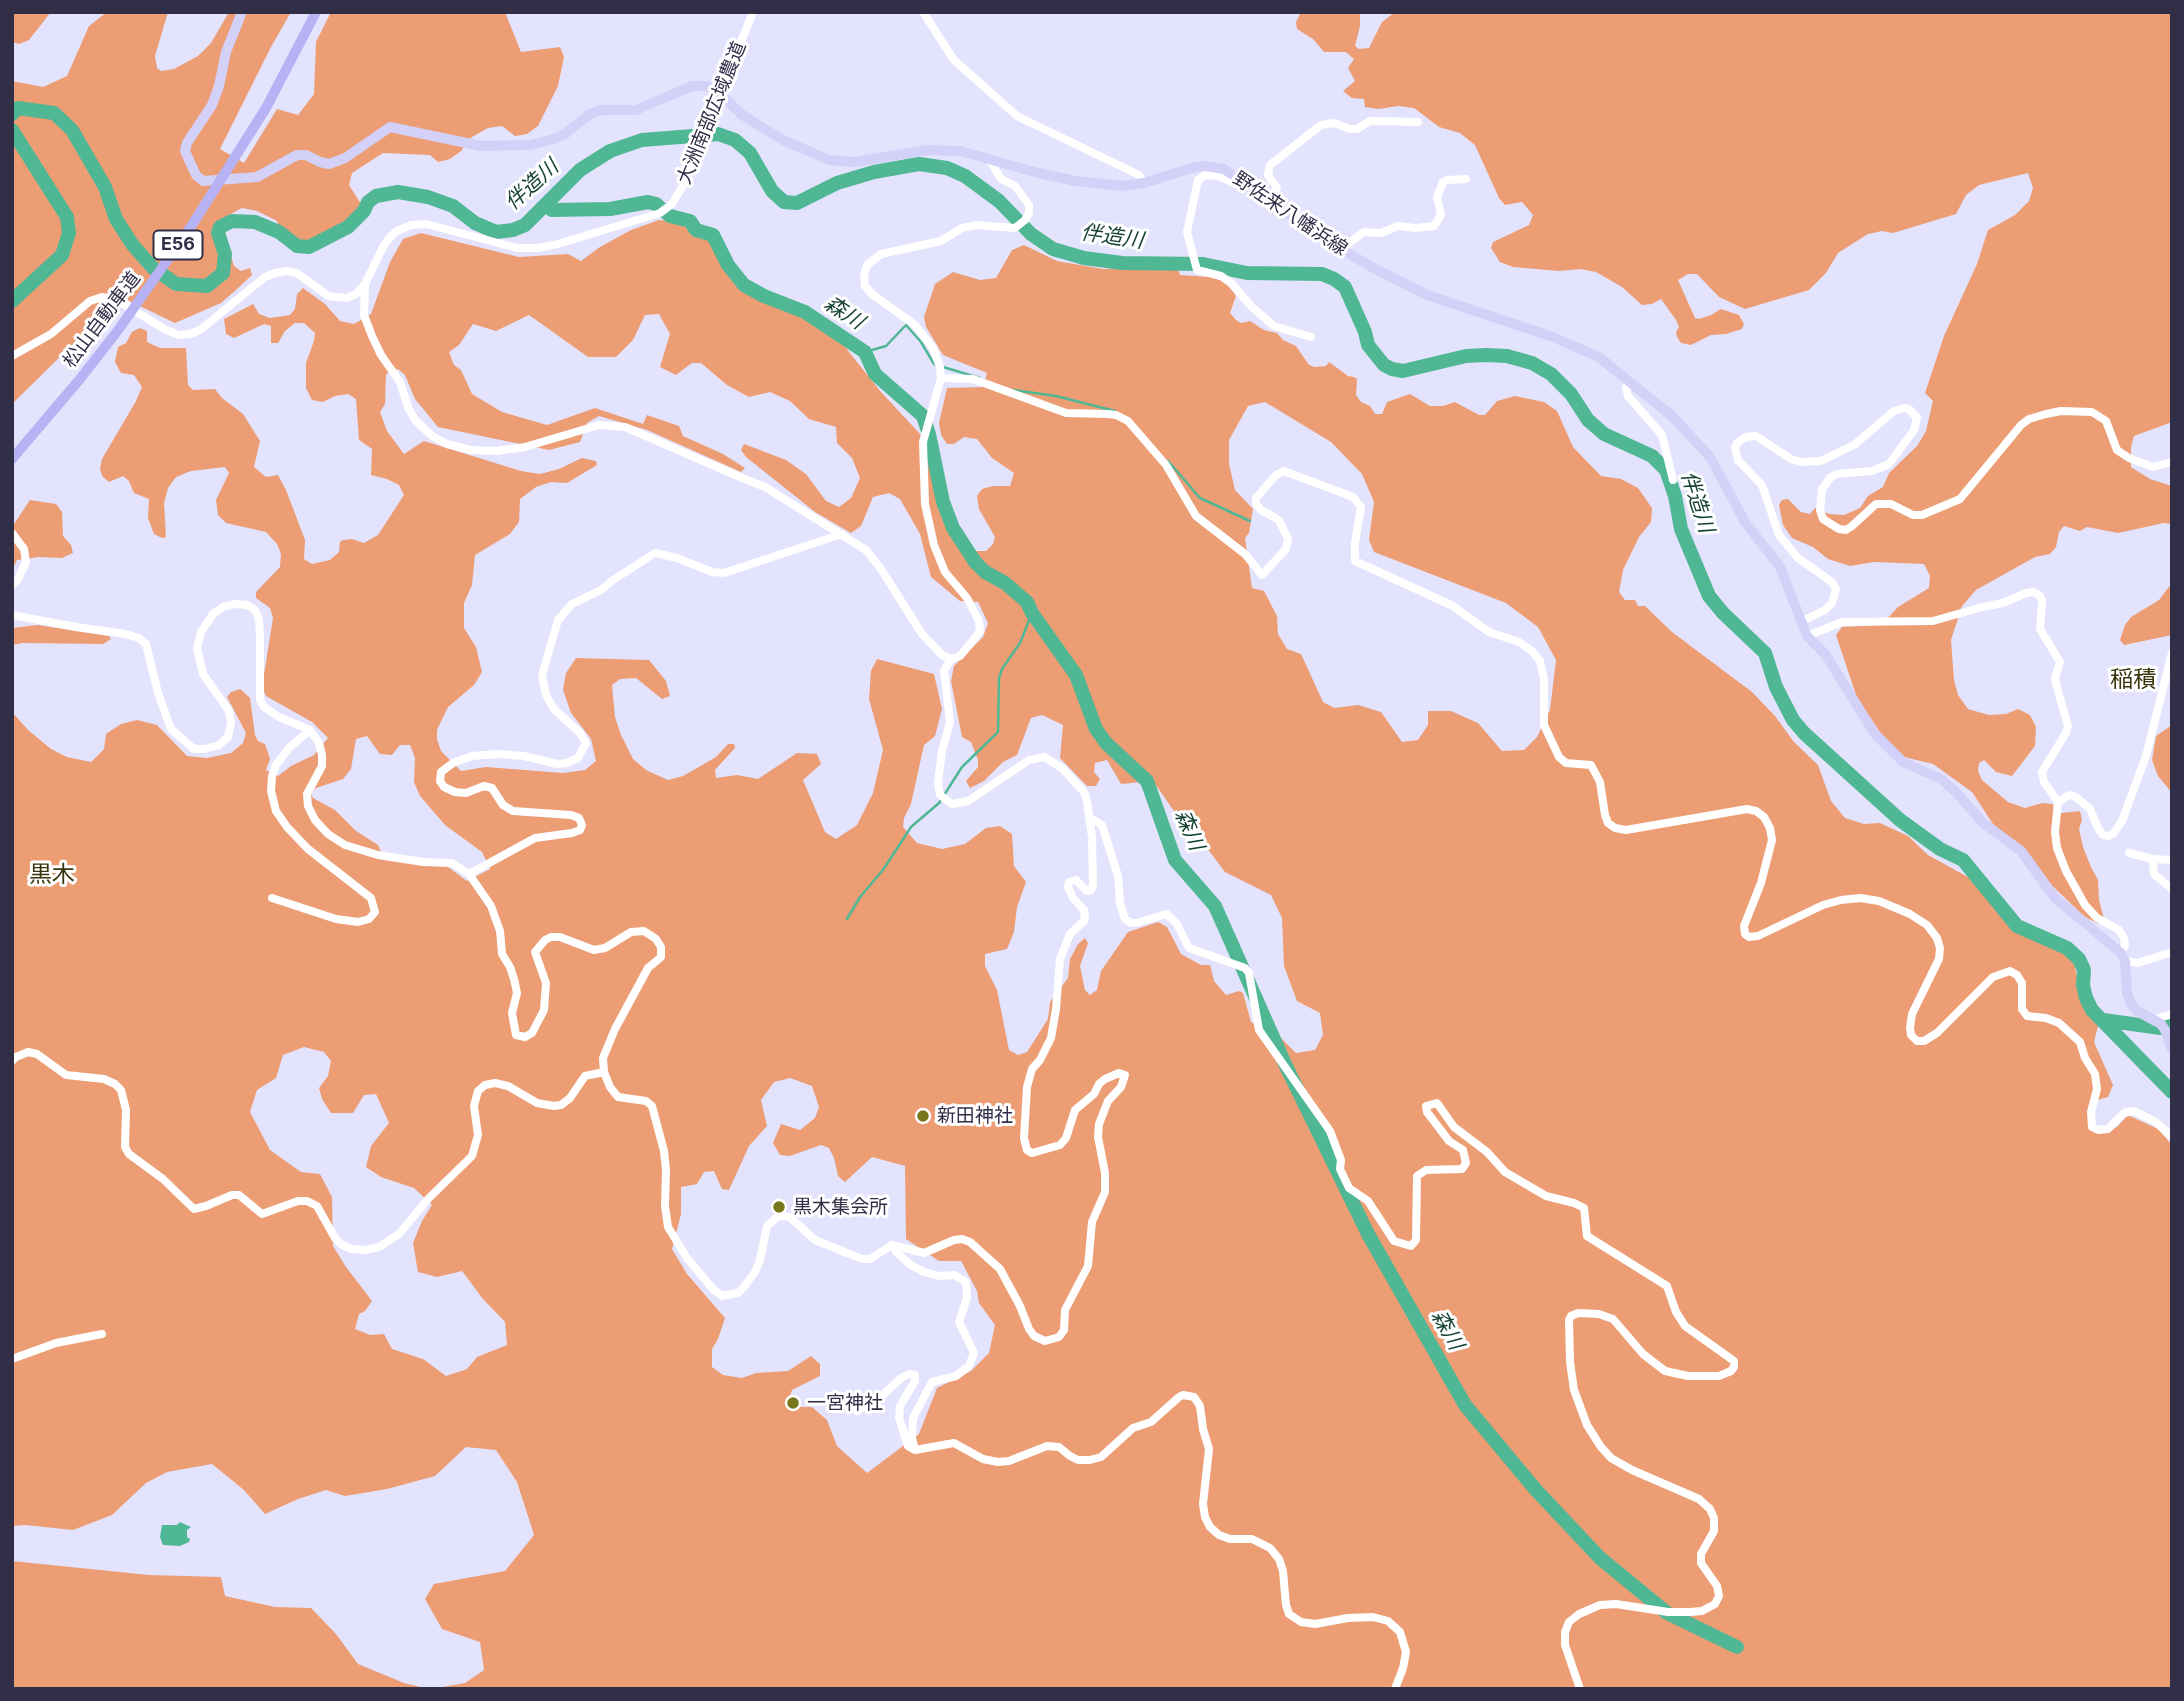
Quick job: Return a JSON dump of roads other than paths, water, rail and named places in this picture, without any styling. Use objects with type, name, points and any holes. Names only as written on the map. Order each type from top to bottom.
[{"type":"highway","name":"松山自動車道","points":[[12,459],[119,329],[192,225],[265,108],[316,12]]},
{"type":"main road","points":[[242,12],[226,52],[212,105],[187,143],[185,152],[188,160],[196,175],[203,181],[257,177],[297,155],[306,155],[329,164],[345,158],[383,130],[390,128],[481,146],[530,145],[565,134],[590,114],[601,110],[636,110],[692,86],[707,86],[721,94]]},
{"type":"main road","name":"野佐来八幡浜線","points":[[721,94],[741,114],[755,123],[783,140],[829,160],[854,162],[939,149],[960,151],[1076,181],[1121,186],[1144,183],[1206,166],[1224,169],[1341,249],[1427,295],[1600,357],[1672,416],[1710,457],[1745,522],[1780,568],[1807,636],[1826,656],[1874,733],[1903,762],[1941,779],[1955,791],[1983,823],[2021,851],[2055,898],[2123,957]]},
{"type":"main road","points":[[2123,957],[2131,1004],[2137,1012],[2165,1030],[2172,1049]]},
{"type":"street","name":"大洲南部広域農道","points":[[365,285],[383,247],[397,231],[411,225],[426,224],[517,248],[538,248],[660,213],[672,204],[684,184],[752,12]]},
{"type":"street","points":[[923,12],[954,60],[1017,116],[1139,175],[1144,183]]},
{"type":"street","points":[[1273,203],[1277,188],[1268,175],[1270,165],[1321,125],[1334,123],[1357,129],[1370,121],[1418,122]]},
{"type":"street","points":[[12,615],[139,638],[146,644],[158,693],[171,729],[194,749],[205,749],[219,745],[228,737],[231,722],[229,711],[203,674],[197,648],[201,632],[213,614],[223,607],[247,605],[255,610],[259,619],[260,700],[264,707],[279,717],[310,730],[315,735],[323,755],[321,766],[307,794],[308,806],[315,820],[328,834],[345,845],[378,856],[452,863],[469,874],[491,906],[500,931],[502,954],[510,967],[517,993],[512,1013],[516,1035],[526,1037],[532,1033],[544,1010],[546,983],[535,953],[545,940],[560,937],[594,950],[605,948],[631,932],[645,931],[656,939],[661,947],[661,957],[648,968],[614,1029],[603,1058],[604,1072],[618,1097],[646,1101],[652,1106],[664,1151],[668,1227],[687,1258],[722,1296],[738,1293],[750,1280],[760,1260],[766,1226],[777,1217],[784,1216],[791,1218],[815,1240],[862,1259],[870,1259],[892,1245],[925,1253],[954,1240],[970,1242],[1000,1269],[1020,1306],[1028,1329],[1034,1336],[1045,1341],[1059,1337],[1064,1330],[1065,1310],[1088,1266],[1095,1212],[1105,1192],[1105,1173],[1098,1137],[1099,1124],[1108,1101],[1121,1087],[1125,1075],[1119,1073],[1099,1084],[1094,1094],[1075,1110],[1066,1138],[1060,1145],[1032,1153],[1027,1150],[1024,1138],[1027,1087],[1032,1069],[1048,1048],[1055,1024],[1060,959],[1070,934],[1084,920],[1085,915],[1073,898],[1068,887],[1069,882],[1076,880],[1087,891],[1091,890],[1093,885],[1090,818],[1084,792],[1062,768],[1044,757],[1029,760],[968,801],[959,804],[945,801],[940,795],[942,751],[950,722],[944,671],[951,659],[967,650],[979,631],[979,621],[971,604],[945,572],[934,545],[925,503],[923,442],[941,378],[940,367],[933,348],[915,325],[872,294],[865,286],[864,276],[867,265],[881,254],[941,241],[962,228],[977,225],[1015,228],[1025,220],[1029,205],[1015,186],[1001,179],[989,159]]},
{"type":"street","points":[[1241,180],[1235,184],[1218,176],[1205,175],[1198,180],[1187,232],[1197,271],[1221,276],[1231,283],[1252,307],[1274,326],[1311,337]]},
{"type":"street","points":[[1341,249],[1364,232],[1381,233],[1398,226],[1434,226],[1441,215],[1437,197],[1443,182],[1466,179]]},
{"type":"street","points":[[12,356],[51,334],[90,301],[102,297],[117,300],[179,335],[201,330],[265,277],[275,273],[297,273],[319,291],[337,299],[356,294],[365,285]]},
{"type":"street","points":[[365,285],[364,315],[381,355],[400,382],[408,408],[415,420],[440,440],[471,450],[497,451],[525,447],[600,425],[625,427],[765,487],[866,550],[922,634],[942,655],[951,659]]},
{"type":"street","points":[[941,378],[972,379],[1066,413],[1116,415],[1128,421],[1166,466],[1196,516],[1245,554],[1262,575],[1281,557],[1288,539],[1279,520],[1256,504],[1256,498],[1280,471],[1353,497],[1361,507],[1354,543],[1355,561],[1453,606],[1489,632],[1519,642],[1540,661],[1544,679],[1544,725],[1559,757],[1566,763],[1591,765],[1600,782],[1608,823],[1615,828],[1626,830],[1747,809],[1764,817],[1772,840],[1761,883],[1744,926],[1745,934],[1749,937],[1758,936],[1823,905],[1841,900],[1860,898],[1879,901],[1910,914],[1927,925],[1940,948],[1939,959],[1912,1014],[1911,1035],[1917,1041],[1924,1041],[1937,1033],[1993,977],[2010,971],[2017,975],[2022,983],[2022,1009],[2027,1016],[2046,1018],[2059,1023],[2080,1042],[2085,1058],[2095,1074],[2097,1089],[2091,1112],[2092,1127],[2098,1130],[2108,1129],[2124,1113],[2134,1111],[2156,1122],[2172,1137]]},
{"type":"street","points":[[1629,379],[1626,388],[1628,396],[1662,435],[1673,480]]},
{"type":"street","points":[[1802,621],[1832,603],[1836,589],[1832,582],[1798,558],[1779,535],[1762,485],[1738,460],[1735,448],[1737,443],[1746,437],[1756,436],[1791,459],[1801,462],[1821,461],[1854,445],[1894,411],[1905,408],[1910,410],[1917,418],[1914,430],[1889,464],[1872,471],[1837,474],[1826,482],[1822,489],[1820,510],[1823,519],[1839,530],[1852,526],[1876,504],[1891,505],[1913,515],[1922,515],[1960,499],[2021,425],[2036,416],[2062,411],[2092,412],[2106,421],[2117,450],[2129,458],[2153,467],[2172,462]]},
{"type":"street","points":[[12,533],[24,549],[26,562],[12,586]]},
{"type":"street","points":[[469,874],[535,838],[572,833],[580,830],[582,825],[579,818],[571,815],[513,811],[503,805],[492,788],[484,786],[466,793],[455,792],[444,787],[440,780],[441,772],[453,763],[472,756],[524,756],[557,764],[578,758],[586,743],[580,733],[554,709],[546,695],[542,676],[558,620],[572,604],[601,590],[645,557],[655,553],[677,558],[712,572],[724,573],[842,534]]},
{"type":"street","points":[[1807,636],[1842,622],[1933,621],[2003,603],[2026,593],[2032,592],[2040,596],[2040,629],[2060,662],[2055,678],[2067,719],[2066,733],[2042,772],[2044,782],[2058,802]]},
{"type":"street","points":[[2172,653],[2146,756],[2122,821],[2113,834],[2103,835],[2090,809],[2077,797],[2069,795],[2058,802],[2055,832],[2057,848],[2066,871],[2092,913],[2119,930],[2124,938],[2123,957],[2138,963],[2172,952]]},
{"type":"street","points":[[272,898],[336,919],[358,922],[369,919],[375,912],[371,898],[307,849],[276,811],[271,791],[276,765],[289,748],[310,730]]},
{"type":"street","points":[[1090,818],[1102,825],[1118,876],[1120,903],[1125,919],[1136,923],[1167,914],[1177,924],[1189,948],[1245,968],[1249,973],[1259,1030],[1331,1131],[1341,1160],[1340,1169],[1349,1188],[1368,1201],[1394,1241],[1411,1246],[1416,1240],[1417,1176],[1426,1170],[1462,1169],[1466,1163],[1463,1150],[1449,1141],[1427,1112],[1426,1106],[1437,1103],[1454,1127],[1487,1152],[1505,1172],[1546,1196],[1584,1208],[1587,1236],[1667,1286],[1676,1312],[1685,1326],[1734,1361],[1731,1371],[1719,1376],[1688,1376],[1665,1371],[1643,1354],[1613,1319],[1599,1314],[1578,1313],[1569,1320],[1574,1391],[1587,1425],[1611,1458],[1699,1499],[1710,1509],[1714,1518],[1714,1531],[1701,1554],[1701,1563],[1717,1586],[1719,1596],[1714,1604],[1702,1611],[1668,1612],[1616,1604],[1600,1605],[1579,1614],[1569,1622],[1565,1632],[1565,1645],[1580,1689]]},
{"type":"street","points":[[2129,853],[2153,859],[2172,859]]},
{"type":"street","points":[[2153,859],[2154,874],[2172,889]]},
{"type":"street","points":[[2153,1020],[2172,1014]]},
{"type":"street","points":[[12,1061],[28,1052],[37,1054],[66,1075],[104,1079],[115,1084],[121,1090],[127,1110],[125,1147],[129,1154],[163,1179],[194,1209],[232,1195],[239,1195],[262,1214],[298,1201],[307,1201],[317,1206],[335,1238],[342,1244],[352,1249],[365,1250],[379,1247],[399,1234],[429,1198],[472,1156],[478,1135],[474,1107],[478,1091],[485,1084],[508,1086],[537,1102],[554,1106],[561,1105],[570,1098],[585,1076],[604,1072]]},
{"type":"street","points":[[892,1245],[911,1265],[924,1272],[932,1275],[954,1275],[967,1282],[967,1298],[959,1322],[974,1353],[970,1366],[956,1376],[932,1382],[913,1418],[912,1438],[915,1450]]},
{"type":"street","points":[[12,1359],[56,1343],[102,1334]]},
{"type":"street","points":[[857,1411],[880,1398],[901,1378],[909,1374],[915,1375],[915,1381],[900,1406],[899,1418],[908,1446],[915,1450],[954,1443],[983,1459],[998,1462],[1009,1461],[1047,1446],[1059,1447],[1078,1460],[1090,1460],[1101,1457],[1133,1428],[1151,1422],[1179,1397],[1194,1397],[1200,1406],[1209,1449],[1203,1504],[1210,1527],[1219,1535],[1230,1539],[1252,1539],[1270,1548],[1279,1559],[1283,1571],[1289,1614],[1301,1622],[1315,1624],[1373,1616],[1388,1621],[1400,1632],[1406,1652],[1395,1689]]},
{"type":"waterway","name":"伴造川","points":[[12,114],[18,108],[54,113],[72,130],[105,187],[116,219],[132,244],[153,268],[176,284],[207,286],[223,273],[225,254],[218,233],[220,227],[232,221],[255,222],[279,232],[297,246],[309,247],[348,227],[376,196],[398,192],[428,197],[453,206],[475,223],[496,232],[513,230],[525,225],[580,170],[610,151],[642,140],[718,134],[735,140],[750,153],[772,191],[784,202],[797,203],[837,183],[874,172],[919,164],[947,168],[965,176],[999,201],[1031,234],[1053,249],[1084,258],[1122,263],[1203,264],[1247,273],[1322,274],[1334,279],[1345,287],[1368,345],[1384,365],[1392,369],[1403,371],[1466,356],[1486,355],[1507,356],[1532,363],[1551,374],[1571,394],[1588,420],[1604,434],[1652,456],[1666,470],[1675,496],[1681,529],[1709,596],[1765,653],[1776,687],[1793,720],[1804,733],[1900,820],[1940,849],[1963,860],[2017,926],[2067,948],[2079,959],[2084,970],[2086,998],[2092,1010],[2172,1092]]},
{"type":"waterway","name":"伴造川","points":[[12,130],[67,217],[69,233],[62,255],[12,301]]},
{"type":"waterway","name":"森川","points":[[546,205],[552,210],[610,209],[648,202],[656,204],[670,216],[690,221],[696,230],[713,235],[728,265],[744,285],[805,312],[865,352],[875,374],[923,416],[943,502],[953,528],[975,562],[1027,602],[1076,675],[1096,729],[1106,743],[1147,781],[1175,860],[1215,906],[1285,1064],[1368,1234],[1465,1405],[1536,1490],[1600,1558],[1667,1613],[1737,1647]]},
{"type":"waterway","points":[[865,352],[886,346],[906,325],[937,365]]},
{"type":"waterway","points":[[943,367],[980,378]]},
{"type":"waterway","points":[[1013,390],[1056,396],[1115,411]]},
{"type":"waterway","points":[[1168,461],[1200,498],[1250,521]]},
{"type":"waterway","points":[[847,919],[911,827],[939,803],[962,767],[998,732],[999,678],[1020,643],[1032,613]]},
{"type":"waterway","points":[[2103,1020],[2161,1028],[2172,1025]]},
{"type":"place","name":"新田神社","points":[[923,1116]]},
{"type":"place","name":"黒木集会所","points":[[779,1207]]},
{"type":"place","name":"一宮神社","points":[[793,1403]]},
{"type":"district","name":"稲積","points":[[2133,680]]},
{"type":"district","name":"黒木","points":[[52,875]]}]
